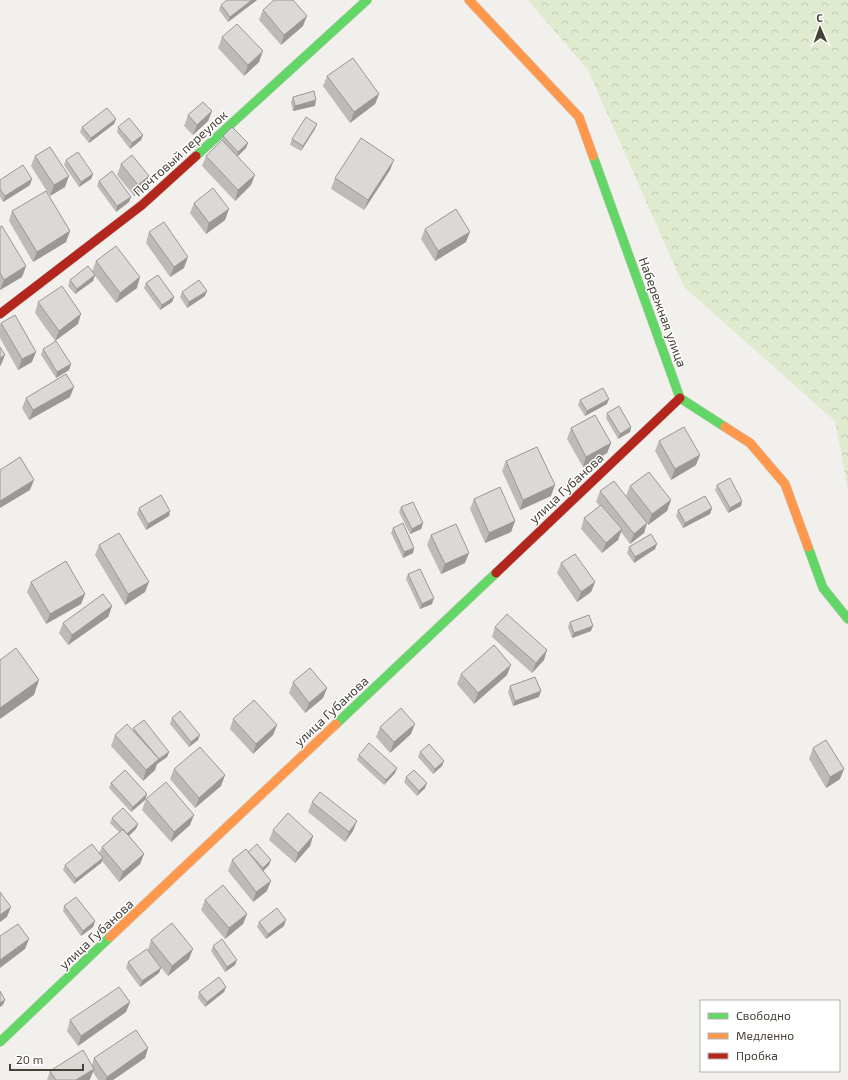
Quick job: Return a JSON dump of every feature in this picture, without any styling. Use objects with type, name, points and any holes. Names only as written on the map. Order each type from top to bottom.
[{"type":"street","name":"Почтовый переулок","points":[[0,314],[142,205],[367,0]]},
{"type":"street","name":"Набережная улица","points":[[468,0],[579,117],[680,398]]},
{"type":"street","points":[[680,398],[750,443],[785,484],[823,588],[848,619]]},
{"type":"street","name":"улица Губанова","points":[[0,1042],[680,398]]},
{"type":"green space","points":[[528,0],[848,0],[848,490],[835,421],[684,287],[588,70]]},
{"type":"building","points":[[227,0],[252,0],[230,17],[221,5]]},
{"type":"building","points":[[274,0],[293,0],[307,16],[284,35],[263,10]]},
{"type":"building","points":[[237,24],[263,51],[248,65],[222,37]]},
{"type":"building","points":[[353,58],[379,94],[354,112],[327,76]]},
{"type":"building","points":[[314,91],[316,100],[295,106],[293,97]]},
{"type":"building","points":[[203,102],[212,111],[197,125],[188,115]]},
{"type":"building","points":[[107,108],[116,119],[91,138],[82,127]]},
{"type":"building","points":[[306,117],[317,124],[303,146],[292,139]]},
{"type":"building","points":[[129,118],[143,135],[132,143],[118,127]]},
{"type":"building","points":[[232,127],[248,143],[238,152],[223,136]]},
{"type":"building","points":[[361,138],[394,160],[368,200],[335,178]]},
{"type":"building","points":[[222,140],[255,175],[238,190],[206,156]]},
{"type":"building","points":[[50,147],[69,176],[54,185],[35,156]]},
{"type":"building","points":[[78,152],[93,174],[81,182],[66,160]]},
{"type":"building","points":[[132,155],[149,176],[138,185],[121,164]]},
{"type":"building","points":[[23,165],[32,179],[5,196],[0,189],[0,180]]},
{"type":"building","points":[[112,171],[131,197],[117,206],[99,181]]},
{"type":"building","points":[[213,188],[229,209],[209,223],[194,203]]},
{"type":"building","points":[[46,191],[70,231],[37,252],[12,211]]},
{"type":"building","points":[[456,209],[470,232],[438,251],[425,229]]},
{"type":"building","points":[[164,222],[188,257],[174,267],[149,232]]},
{"type":"building","points":[[2,226],[26,266],[4,280],[0,273],[0,227]]},
{"type":"building","points":[[116,246],[140,277],[120,293],[96,261]]},
{"type":"building","points":[[88,266],[95,275],[77,289],[70,280]]},
{"type":"building","points":[[158,275],[174,297],[162,305],[146,283]]},
{"type":"building","points":[[199,280],[207,291],[189,302],[182,292]]},
{"type":"building","points":[[62,286],[81,314],[59,331],[38,302]]},
{"type":"building","points":[[15,315],[36,352],[22,359],[1,323]]},
{"type":"building","points":[[56,341],[71,364],[57,372],[43,349]]},
{"type":"building","points":[[0,347],[5,355],[0,358]]},
{"type":"building","points":[[66,374],[74,387],[33,410],[26,398]]},
{"type":"building","points":[[603,388],[609,399],[587,411],[580,400]]},
{"type":"building","points":[[619,406],[631,427],[620,434],[607,413]]},
{"type":"building","points":[[595,415],[611,443],[586,457],[571,428]]},
{"type":"building","points":[[684,427],[700,455],[675,469],[659,441]]},
{"type":"building","points":[[537,447],[555,485],[523,500],[506,461]]},
{"type":"building","points":[[20,457],[34,480],[0,501],[0,470]]},
{"type":"building","points":[[649,472],[671,500],[652,514],[630,486]]},
{"type":"building","points":[[730,478],[742,501],[730,508],[717,485]]},
{"type":"building","points":[[614,481],[647,523],[634,534],[600,491]]},
{"type":"building","points":[[500,487],[515,521],[489,533],[474,499]]},
{"type":"building","points":[[161,495],[170,511],[148,524],[139,508]]},
{"type":"building","points":[[705,496],[712,508],[685,523],[678,510]]},
{"type":"building","points":[[413,502],[423,523],[412,529],[401,507]]},
{"type":"building","points":[[601,505],[622,529],[606,543],[584,518]]},
{"type":"building","points":[[403,523],[414,548],[404,552],[393,528]]},
{"type":"building","points":[[456,524],[469,553],[445,564],[431,535]]},
{"type":"building","points":[[119,533],[149,582],[128,594],[99,545]]},
{"type":"building","points":[[651,534],[657,544],[635,557],[629,547]]},
{"type":"building","points":[[575,554],[595,582],[581,592],[561,563]]},
{"type":"building","points":[[66,561],[85,594],[50,614],[31,582]]},
{"type":"building","points":[[420,569],[434,598],[422,604],[408,574]]},
{"type":"building","points":[[103,594],[112,606],[72,635],[63,623]]},
{"type":"building","points":[[507,614],[547,650],[536,663],[495,627]]},
{"type":"building","points":[[589,615],[593,626],[574,633],[570,622]]},
{"type":"building","points":[[494,645],[511,665],[478,693],[461,674]]},
{"type":"building","points":[[16,648],[39,680],[0,708],[0,660]]},
{"type":"building","points":[[310,668],[327,688],[309,703],[293,682]]},
{"type":"building","points":[[535,677],[541,691],[515,701],[510,686]]},
{"type":"building","points":[[254,700],[277,725],[256,744],[233,719]]},
{"type":"building","points":[[401,708],[415,724],[394,742],[380,727]]},
{"type":"building","points":[[180,711],[200,735],[191,742],[172,718]]},
{"type":"building","points":[[144,720],[169,752],[159,759],[133,728]]},
{"type":"building","points":[[127,724],[159,759],[146,770],[115,735]]},
{"type":"building","points":[[826,740],[844,769],[830,777],[813,748]]},
{"type":"building","points":[[369,743],[397,768],[386,780],[359,755]]},
{"type":"building","points":[[429,744],[444,761],[435,769],[420,752]]},
{"type":"building","points":[[200,747],[225,775],[199,798],[174,769]]},
{"type":"building","points":[[125,770],[147,794],[133,807],[111,783]]},
{"type":"building","points":[[414,770],[427,783],[419,791],[406,777]]},
{"type":"building","points":[[166,782],[194,815],[174,832],[146,799]]},
{"type":"building","points":[[320,792],[357,821],[349,832],[312,802]]},
{"type":"building","points":[[123,808],[138,824],[127,834],[112,818]]},
{"type":"building","points":[[288,813],[313,836],[298,853],[273,830]]},
{"type":"building","points":[[123,829],[144,854],[123,872],[102,847]]},
{"type":"building","points":[[92,844],[103,858],[76,879],[65,865]]},
{"type":"building","points":[[257,844],[271,860],[263,868],[248,852]]},
{"type":"building","points":[[246,849],[271,881],[256,892],[232,860]]},
{"type":"building","points":[[223,885],[247,914],[229,928],[205,900]]},
{"type":"building","points":[[0,892],[11,907],[0,915]]},
{"type":"building","points":[[76,897],[95,921],[83,931],[64,906]]},
{"type":"building","points":[[277,908],[286,920],[268,934],[259,922]]},
{"type":"building","points":[[172,923],[193,949],[172,966],[151,940]]},
{"type":"building","points":[[18,924],[29,939],[0,960],[0,936]]},
{"type":"building","points":[[222,939],[237,960],[227,967],[213,946]]},
{"type":"building","points":[[147,949],[161,968],[142,981],[128,962]]},
{"type":"building","points":[[219,977],[226,987],[207,1002],[199,992]]},
{"type":"building","points":[[119,987],[130,1002],[81,1036],[70,1020]]},
{"type":"building","points":[[0,991],[5,1000],[0,1003]]},
{"type":"building","points":[[136,1030],[148,1048],[107,1077],[94,1058]]},
{"type":"building","points":[[83,1050],[94,1069],[76,1080],[56,1080],[50,1071]]},
{"type":"traffic: fast","points":[[196,156],[367,0]]},
{"type":"traffic: fast","points":[[593,156],[680,398],[725,427]]},
{"type":"traffic: fast","points":[[808,547],[823,588],[848,619]]},
{"type":"traffic: fast","points":[[336,724],[496,573]]},
{"type":"traffic: fast","points":[[0,1042],[110,937]]},
{"type":"traffic: slow","points":[[469,0],[579,117],[593,156]]},
{"type":"traffic: slow","points":[[725,427],[750,443],[785,484],[808,547]]},
{"type":"traffic: slow","points":[[110,937],[336,724]]},
{"type":"traffic: jam","points":[[0,314],[142,205],[196,156]]},
{"type":"traffic: jam","points":[[496,573],[680,398]]}]
